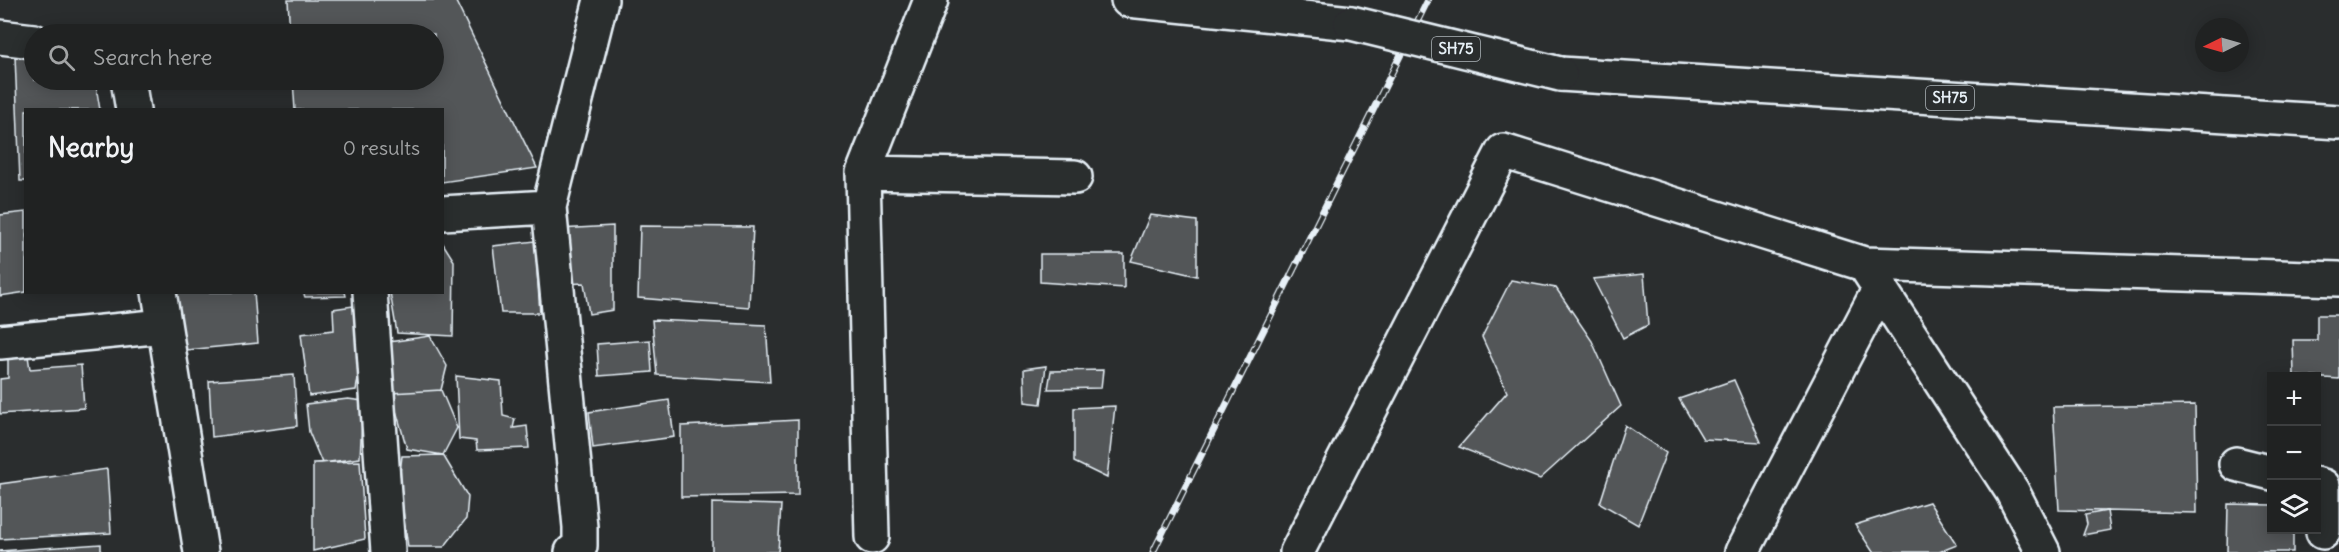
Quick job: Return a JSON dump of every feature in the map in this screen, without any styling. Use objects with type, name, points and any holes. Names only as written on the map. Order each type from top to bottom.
[{"type":"street","points":[[572,552],[580,546],[580,527],[549,207],[601,0]]},
{"type":"street","points":[[872,537],[863,172],[931,0]]},
{"type":"street","name":"SH75","points":[[1128,0],[1351,23],[1560,74],[2339,123]]},
{"type":"street","points":[[0,37],[24,40]]},
{"type":"street","points":[[130,90],[133,108]]},
{"type":"street","points":[[1297,552],[1503,151],[1872,276],[2339,279]]},
{"type":"street","points":[[863,172],[1075,177]]},
{"type":"street","points":[[444,213],[549,207]]},
{"type":"street","points":[[1742,552],[1872,276]]},
{"type":"street","points":[[1872,276],[2012,491],[2043,552]]},
{"type":"street","points":[[159,294],[201,552]]},
{"type":"street","points":[[370,294],[388,552]]},
{"type":"street","points":[[0,342],[164,326]]},
{"type":"street","points":[[2236,464],[2267,472]]},
{"type":"street","points":[[2321,485],[2323,486],[2328,545]]},
{"type":"building","points":[[288,0],[455,0],[537,168],[444,182],[444,108],[295,108],[294,90],[444,90],[444,24],[289,24]]},
{"type":"building","points":[[15,56],[24,58],[24,90],[97,90],[100,108],[24,108],[24,181],[20,181]]},
{"type":"building","points":[[24,212],[24,292],[0,296],[0,215]]},
{"type":"building","points":[[1150,215],[1197,221],[1197,276],[1131,261]]},
{"type":"building","points":[[613,226],[613,310],[589,314],[584,283],[563,284],[559,229]]},
{"type":"building","points":[[640,226],[753,227],[749,307],[638,298]]},
{"type":"building","points":[[535,241],[540,313],[501,313],[493,246]]},
{"type":"building","points":[[444,245],[454,261],[453,336],[397,333],[390,294],[444,294]]},
{"type":"building","points":[[1040,254],[1124,254],[1124,288],[1040,282]]},
{"type":"building","points":[[1644,274],[1648,325],[1623,338],[1593,279]]},
{"type":"building","points":[[1511,280],[1556,288],[1592,341],[1621,406],[1540,479],[1459,447],[1507,392],[1482,337]]},
{"type":"building","points":[[165,294],[254,294],[258,343],[176,351]]},
{"type":"building","points":[[304,294],[346,294],[346,296],[305,297]]},
{"type":"building","points":[[353,306],[361,360],[356,390],[309,396],[301,334],[334,330],[333,309]]},
{"type":"building","points":[[2317,315],[2339,315],[2339,379],[2321,378],[2321,372],[2294,372],[2293,340],[2317,340]]},
{"type":"building","points":[[652,320],[766,325],[770,382],[657,375]]},
{"type":"building","points":[[430,336],[447,366],[441,390],[391,393],[389,342]]},
{"type":"building","points":[[650,340],[652,372],[599,376],[597,344]]},
{"type":"building","points":[[28,356],[30,369],[81,365],[84,408],[0,414],[0,379],[8,378],[8,358]]},
{"type":"building","points":[[1046,366],[1041,404],[1025,402],[1024,369]]},
{"type":"building","points":[[1103,370],[1101,388],[1048,389],[1051,371]]},
{"type":"building","points":[[294,375],[297,426],[212,437],[209,381]]},
{"type":"building","points":[[456,376],[501,381],[503,416],[515,419],[513,428],[527,426],[529,448],[477,450],[476,441],[459,439]]},
{"type":"building","points":[[1734,380],[1761,442],[1703,439],[1679,399]]},
{"type":"building","points":[[441,390],[457,428],[443,455],[407,449],[391,393]]},
{"type":"building","points":[[348,399],[363,401],[360,458],[322,463],[309,432],[306,404]]},
{"type":"building","points":[[669,400],[674,437],[593,448],[589,412]]},
{"type":"building","points":[[2195,405],[2197,513],[2059,510],[2053,407]]},
{"type":"building","points":[[1115,406],[1107,478],[1074,462],[1074,408]]},
{"type":"building","points":[[798,420],[798,495],[681,497],[681,426]]},
{"type":"building","points":[[1625,425],[1666,453],[1638,525],[1600,503]]},
{"type":"building","points":[[443,455],[468,497],[466,519],[444,547],[408,547],[399,481],[402,456]]},
{"type":"building","points":[[360,461],[365,539],[313,551],[313,463]]},
{"type":"building","points":[[107,469],[111,533],[0,539],[0,484]]},
{"type":"building","points":[[1929,502],[1957,545],[1939,552],[1873,552],[1855,525]]},
{"type":"building","points":[[712,503],[781,505],[778,552],[712,552]]},
{"type":"building","points":[[2228,504],[2267,505],[2267,534],[2293,534],[2293,552],[2227,552]]},
{"type":"building","points":[[2107,511],[2110,530],[2083,535],[2087,524],[2085,515]]},
{"type":"building","points":[[101,544],[101,552],[0,552],[0,551]]},
{"type":"railway","points":[[1153,552],[1428,0]]}]
